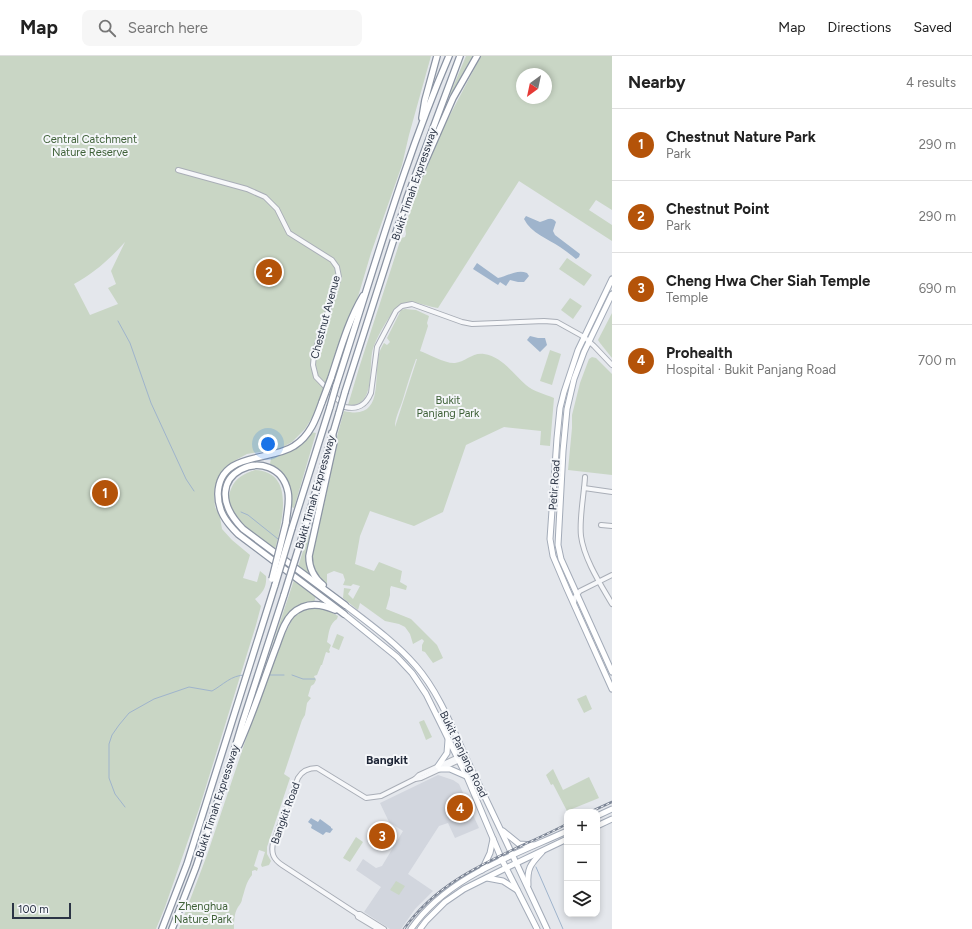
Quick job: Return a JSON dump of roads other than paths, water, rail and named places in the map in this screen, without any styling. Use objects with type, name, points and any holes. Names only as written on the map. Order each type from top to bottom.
[{"type":"highway","points":[[421,127],[424,104],[438,56]]},
{"type":"highway","name":"Bukit Timah Expressway","points":[[162,929],[187,864],[271,598],[274,582],[397,195],[421,127],[449,56]]},
{"type":"highway","name":"Bukit Timah Expressway","points":[[172,929],[196,867],[231,761],[303,534],[332,433],[407,198],[460,56]]},
{"type":"highway","points":[[407,198],[421,172],[453,98],[476,56]]},
{"type":"highway","points":[[344,614],[230,526],[220,509],[218,502],[218,491],[224,475],[236,464],[248,458],[286,450],[295,445],[309,432],[316,418],[357,305],[368,287]]},
{"type":"highway","points":[[317,583],[311,570],[309,556],[334,442],[332,433]]},
{"type":"highway","points":[[274,582],[286,523],[288,505],[287,490],[277,472],[260,465],[249,466],[240,469],[234,474],[227,486],[226,500],[228,508],[235,521],[244,529],[317,583],[345,605]]},
{"type":"highway","points":[[231,761],[249,723],[288,620],[298,610],[312,604],[325,606],[344,614]]},
{"type":"main road","name":"Petir Road","points":[[612,279],[584,337],[568,377],[560,408],[550,539],[553,556],[612,689]]},
{"type":"main road","name":"Petir Road","points":[[612,294],[589,342],[574,379],[567,409],[560,493],[558,545],[561,559],[612,672]]},
{"type":"main road","points":[[553,493],[554,490],[557,489],[560,493]]},
{"type":"main road","name":"Bukit Panjang Road","points":[[345,605],[401,651],[417,667],[435,693],[547,929]]},
{"type":"main road","name":"Bukit Panjang Road","points":[[344,614],[397,657],[412,673],[426,694],[467,777],[502,860],[536,929]]},
{"type":"main road","points":[[596,654],[600,656],[603,652]]},
{"type":"main road","points":[[448,739],[447,753],[439,768],[450,769],[467,777]]},
{"type":"main road","points":[[600,815],[612,810]]},
{"type":"main road","points":[[600,825],[612,819]]},
{"type":"main road","points":[[500,829],[520,844],[535,845]]},
{"type":"main road","points":[[411,929],[438,898],[458,884],[502,860],[564,832]]},
{"type":"main road","points":[[482,870],[490,853],[493,838]]},
{"type":"main road","points":[[420,929],[445,902],[464,889],[564,840]]},
{"type":"main road","points":[[528,888],[527,876],[529,867],[544,849]]},
{"type":"main road","points":[[486,878],[503,881],[517,890]]},
{"type":"street","name":"Chestnut Avenue","points":[[178,170],[247,189],[262,195],[277,209],[289,233],[318,250],[334,262],[338,270],[339,277],[314,354],[313,365],[316,377],[345,407],[358,407],[364,404],[369,398],[371,393],[374,357],[377,347],[394,314],[398,308],[404,305],[412,304],[462,322],[472,324],[557,322],[584,337],[612,365]]},
{"type":"street","points":[[585,477],[581,536],[583,546],[599,582],[612,604]]},
{"type":"street","points":[[584,488],[612,492]]},
{"type":"street","points":[[601,525],[612,526]]},
{"type":"street","points":[[574,606],[576,594],[612,576]]},
{"type":"street","points":[[567,589],[571,593],[576,594]]},
{"type":"street","name":"Bangkit Road","points":[[378,929],[282,865],[274,858],[272,848],[273,843],[300,774],[307,770],[317,768],[361,796],[370,798],[381,796],[415,779],[419,775],[465,756]]},
{"type":"street","name":"Bangkit Road","points":[[357,914],[360,914],[384,929]]},
{"type":"water","points":[[526,216],[540,222],[549,219],[554,220],[556,222],[553,231],[555,235],[580,254],[579,257],[576,259],[560,247],[535,232],[524,219]]},
{"type":"water","points":[[477,263],[498,278],[520,272],[527,273],[529,276],[524,282],[510,280],[506,286],[500,282],[498,285],[473,269]]},
{"type":"water","points":[[530,336],[545,338],[547,345],[540,352],[527,340]]},
{"type":"water","points":[[311,818],[318,822],[320,819],[333,829],[330,833],[326,832],[323,835],[311,828],[312,825],[308,822]]},
{"type":"waterway","points":[[118,321],[130,343],[151,403],[186,479],[194,491]]},
{"type":"waterway","points":[[241,512],[248,515],[278,539]]},
{"type":"waterway","points":[[125,807],[115,794],[109,778],[109,744],[112,735],[129,713],[154,699],[189,687],[212,691],[231,678],[245,675]]},
{"type":"waterway","points":[[268,675],[284,675]]},
{"type":"waterway","points":[[292,675],[303,679],[315,679]]},
{"type":"waterway","points":[[536,867],[563,929]]},
{"type":"railway","points":[[597,809],[612,802]]},
{"type":"railway","points":[[404,929],[420,910],[438,893],[457,879],[478,867],[564,826]]},
{"type":"place","name":"Chestnut Point","points":[[269,272]]},
{"type":"place","name":"Chestnut Nature Park","points":[[105,493]]},
{"type":"place","name":"Prohealth","points":[[460,808]]},
{"type":"place","name":"Cheng Hwa Cher Siah Temple","points":[[382,836]]},
{"type":"district","name":"Bangkit","points":[[387,760]]},
{"type":"park label","name":"Central Catchment Nature Reserve","points":[[90,145]]},
{"type":"park label","name":"Bukit Panjang Park","points":[[448,406]]},
{"type":"park label","name":"Zhenghua Nature Park","points":[[203,912]]}]
